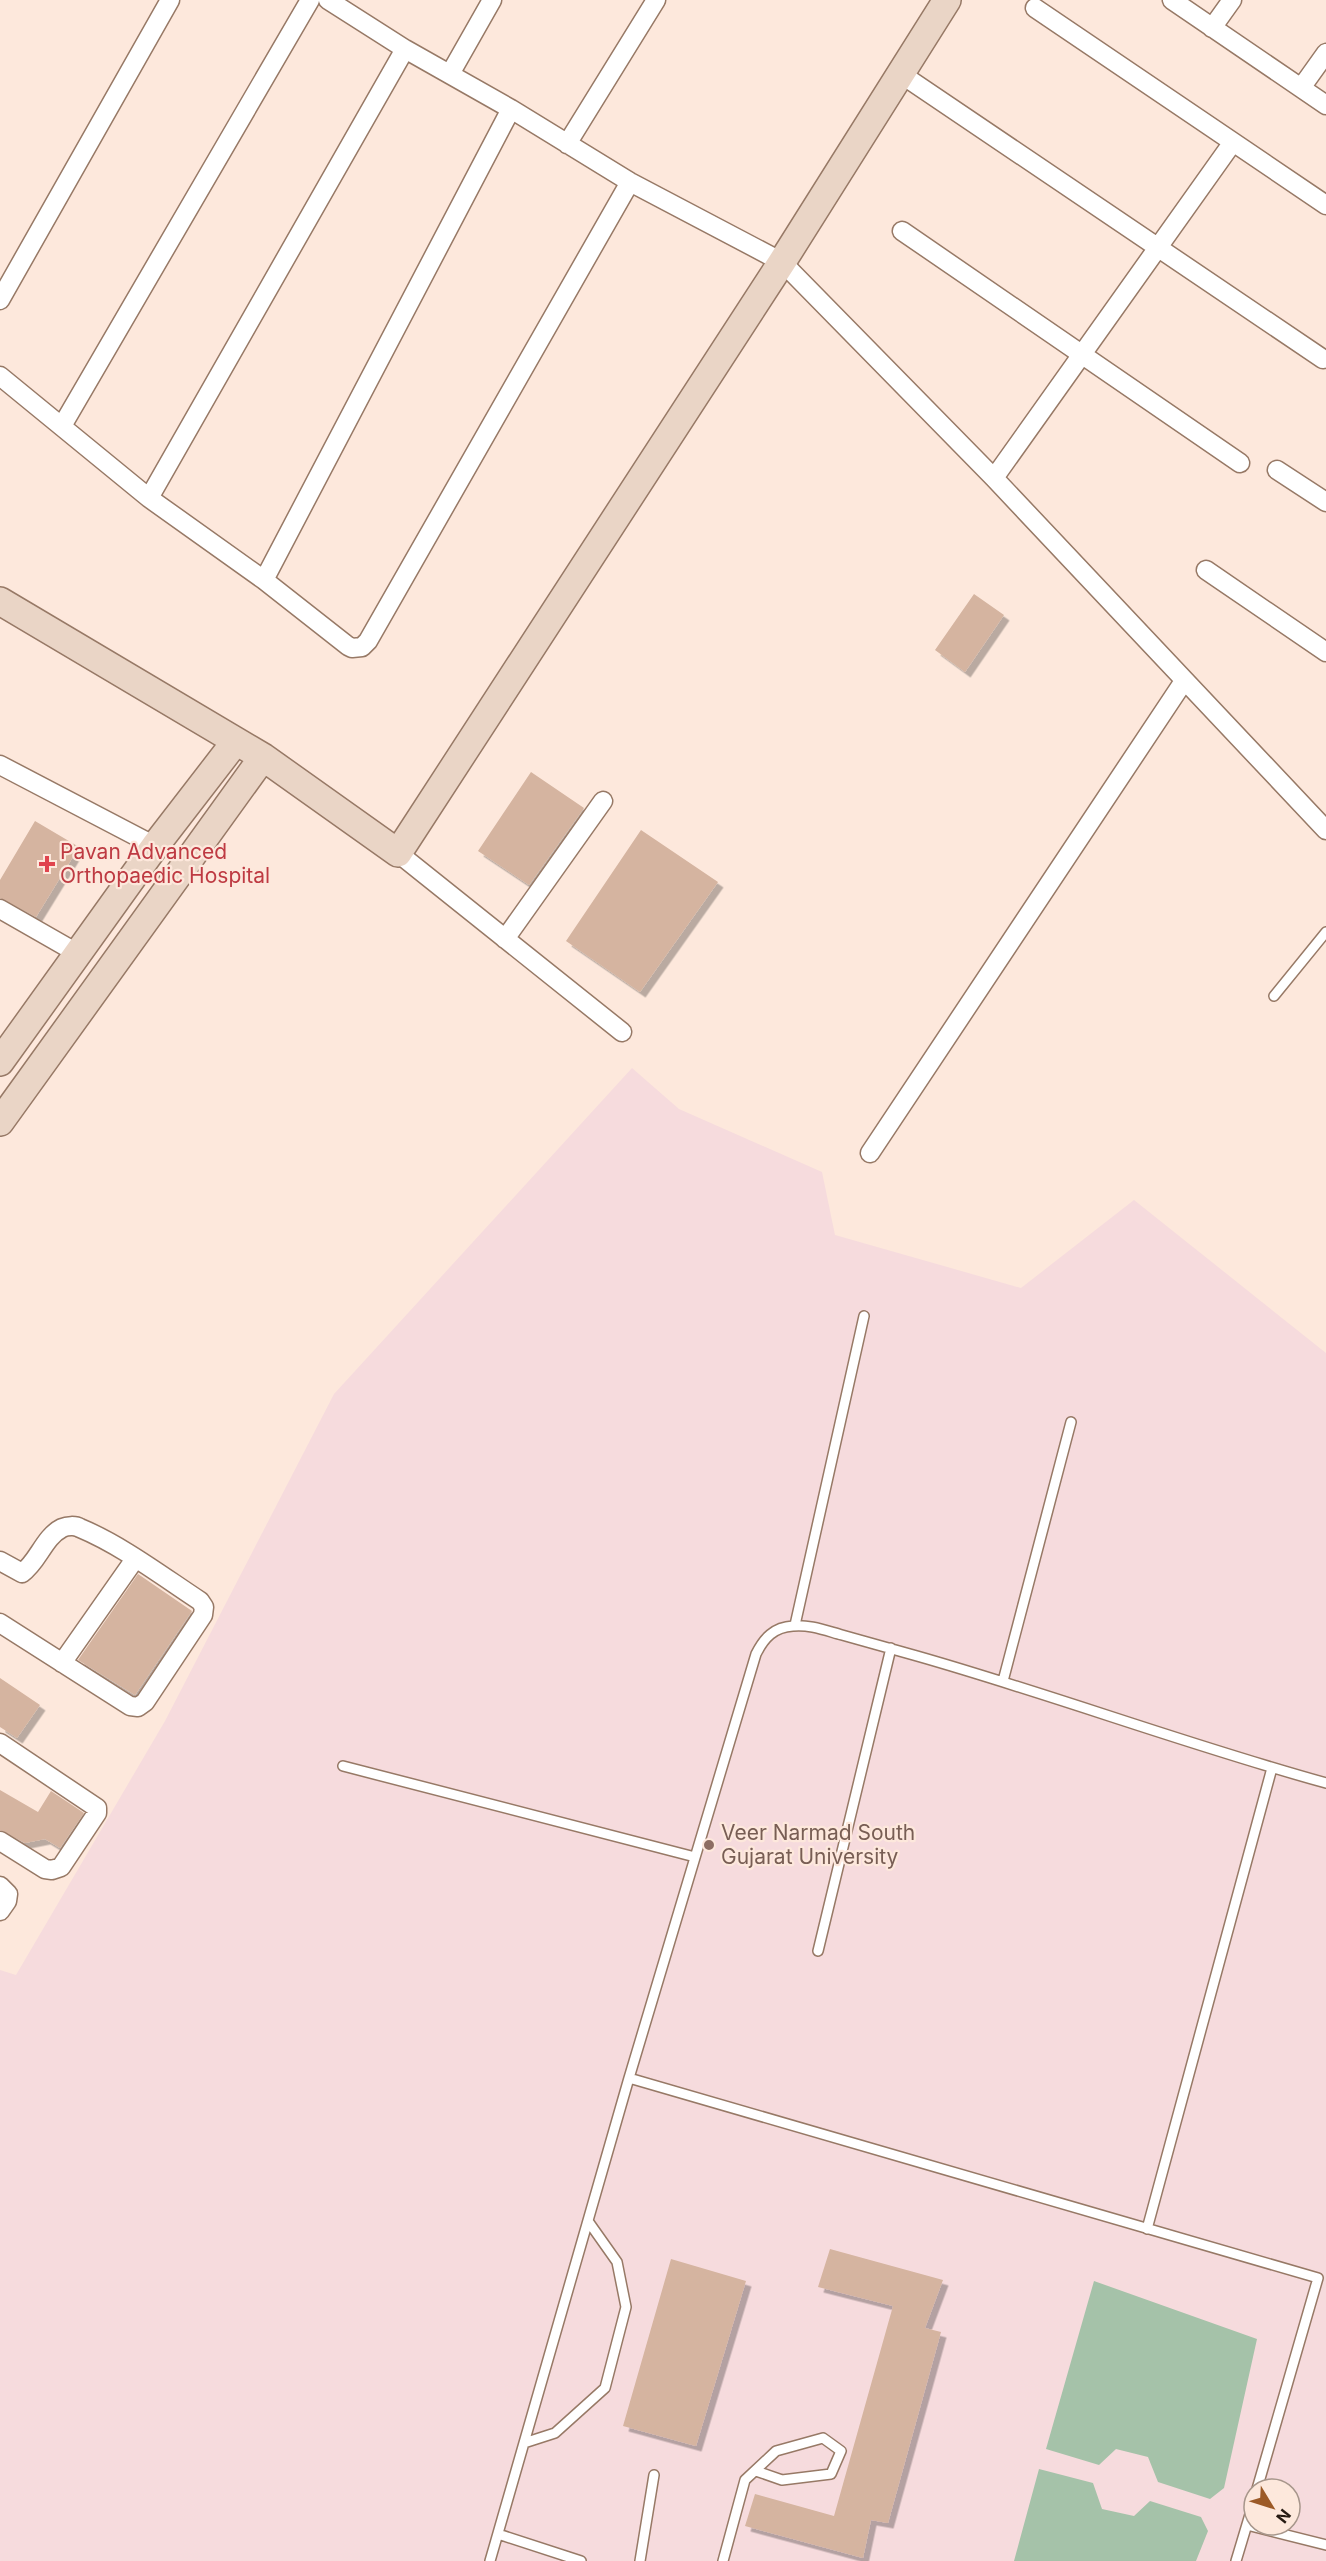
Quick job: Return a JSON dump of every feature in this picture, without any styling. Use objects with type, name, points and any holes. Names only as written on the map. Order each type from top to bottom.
[{"type":"street","points":[[0,300],[170,0]]},
{"type":"street","points":[[62,426],[310,0]]},
{"type":"street","points":[[328,0],[356,8],[405,49],[511,109],[630,182],[782,262],[994,477],[1326,830]]},
{"type":"street","points":[[450,74],[492,0]]},
{"type":"street","points":[[567,144],[656,0]]},
{"type":"street","points":[[398,853],[782,262],[947,0]]},
{"type":"street","points":[[1172,0],[1326,105]]},
{"type":"street","points":[[1212,28],[1232,0]]},
{"type":"street","points":[[1035,8],[1326,205]]},
{"type":"street","points":[[149,498],[405,49]]},
{"type":"street","points":[[1301,88],[1326,53]]},
{"type":"street","points":[[901,74],[1323,359]]},
{"type":"street","points":[[264,580],[511,109]]},
{"type":"street","points":[[994,477],[1233,142]]},
{"type":"street","points":[[0,376],[149,498],[264,580],[348,646],[362,647],[368,641],[630,182]]},
{"type":"street","points":[[902,231],[1240,463]]},
{"type":"street","points":[[1277,470],[1326,502]]},
{"type":"street","points":[[1206,570],[1326,652]]},
{"type":"street","points":[[0,601],[263,757],[398,853],[622,1032]]},
{"type":"street","points":[[870,1153],[1184,681]]},
{"type":"street","points":[[1,1058],[155,846],[236,741]]},
{"type":"street","points":[[0,1122],[263,757]]},
{"type":"street","points":[[0,765],[155,846]]},
{"type":"street","points":[[505,939],[603,801]]},
{"type":"street","points":[[0,909],[77,953]]},
{"type":"street","points":[[0,1561],[22,1574],[29,1569],[55,1532],[65,1526],[78,1526],[135,1558],[200,1601],[204,1607],[203,1615],[145,1702],[138,1707],[130,1706],[0,1623]]},
{"type":"street","points":[[62,1663],[135,1558]]},
{"type":"street","points":[[0,1745],[97,1808],[97,1813],[61,1867],[52,1870],[45,1869],[0,1841]]},
{"type":"street","points":[[0,1886],[8,1894],[7,1901],[0,1911]]},
{"type":"lane","points":[[1274,996],[1326,932]]},
{"type":"lane","points":[[795,1625],[864,1316]]},
{"type":"lane","points":[[1003,1680],[1071,1422]]},
{"type":"lane","points":[[490,2561],[629,2078],[756,1654],[763,1639],[778,1628],[795,1625],[810,1627],[1003,1680],[1272,1768],[1326,1783]]},
{"type":"lane","points":[[818,1951],[891,1648]]},
{"type":"lane","points":[[343,1766],[695,1857]]},
{"type":"lane","points":[[1147,2229],[1272,1768]]},
{"type":"lane","points":[[629,2078],[1318,2278],[1260,2477]]},
{"type":"lane","points":[[524,2443],[555,2433],[604,2388],[626,2307],[617,2262],[588,2221]]},
{"type":"lane","points":[[723,2561],[746,2480],[756,2470],[776,2451],[823,2438],[841,2451],[831,2474],[782,2480],[756,2470]]},
{"type":"lane","points":[[640,2561],[654,2475]]},
{"type":"lane","points":[[498,2534],[581,2561]]},
{"type":"lane","points":[[1236,2561],[1243,2537]]},
{"type":"lane","points":[[1294,2537],[1326,2545]]},
{"type":"shaded area","name":"Veer Narmad South Gujarat University","points":[[632,1068],[679,1109],[822,1172],[835,1235],[1021,1288],[1134,1200],[1326,1353],[1326,2561],[0,2561],[0,1970],[16,1975],[165,1721],[334,1394]]},
{"type":"green space","points":[[1094,2281],[1257,2339],[1224,2488],[1210,2499],[1158,2482],[1148,2457],[1116,2449],[1099,2465],[1046,2449]]},
{"type":"green space","points":[[1039,2469],[1093,2483],[1102,2509],[1134,2516],[1150,2501],[1201,2517],[1208,2531],[1196,2561],[1014,2561]]},
{"type":"building","points":[[974,594],[1004,615],[965,672],[935,650]]},
{"type":"building","points":[[531,772],[584,808],[529,885],[478,851]]},
{"type":"building","points":[[35,821],[79,847],[36,917],[0,898],[0,880]]},
{"type":"building","points":[[641,830],[718,882],[640,992],[566,941]]},
{"type":"building","points":[[138,1574],[192,1611],[135,1695],[78,1660]]},
{"type":"building","points":[[0,1678],[40,1705],[17,1738],[0,1727]]},
{"type":"building","points":[[0,1790],[38,1812],[51,1791],[84,1813],[60,1848],[45,1839],[25,1843],[0,1830]]},
{"type":"building","points":[[830,2249],[943,2280],[925,2328],[941,2332],[888,2523],[871,2520],[863,2558],[745,2526],[755,2494],[834,2516],[893,2306],[818,2287]]},
{"type":"building","points":[[671,2259],[746,2281],[696,2446],[623,2426]]},
{"type":"place","name":"Pavan Advanced Orthopaedic Hospital","points":[[47,864]]},
{"type":"place","name":"Veer Narmad South Gujarat University","points":[[709,1845]]}]
